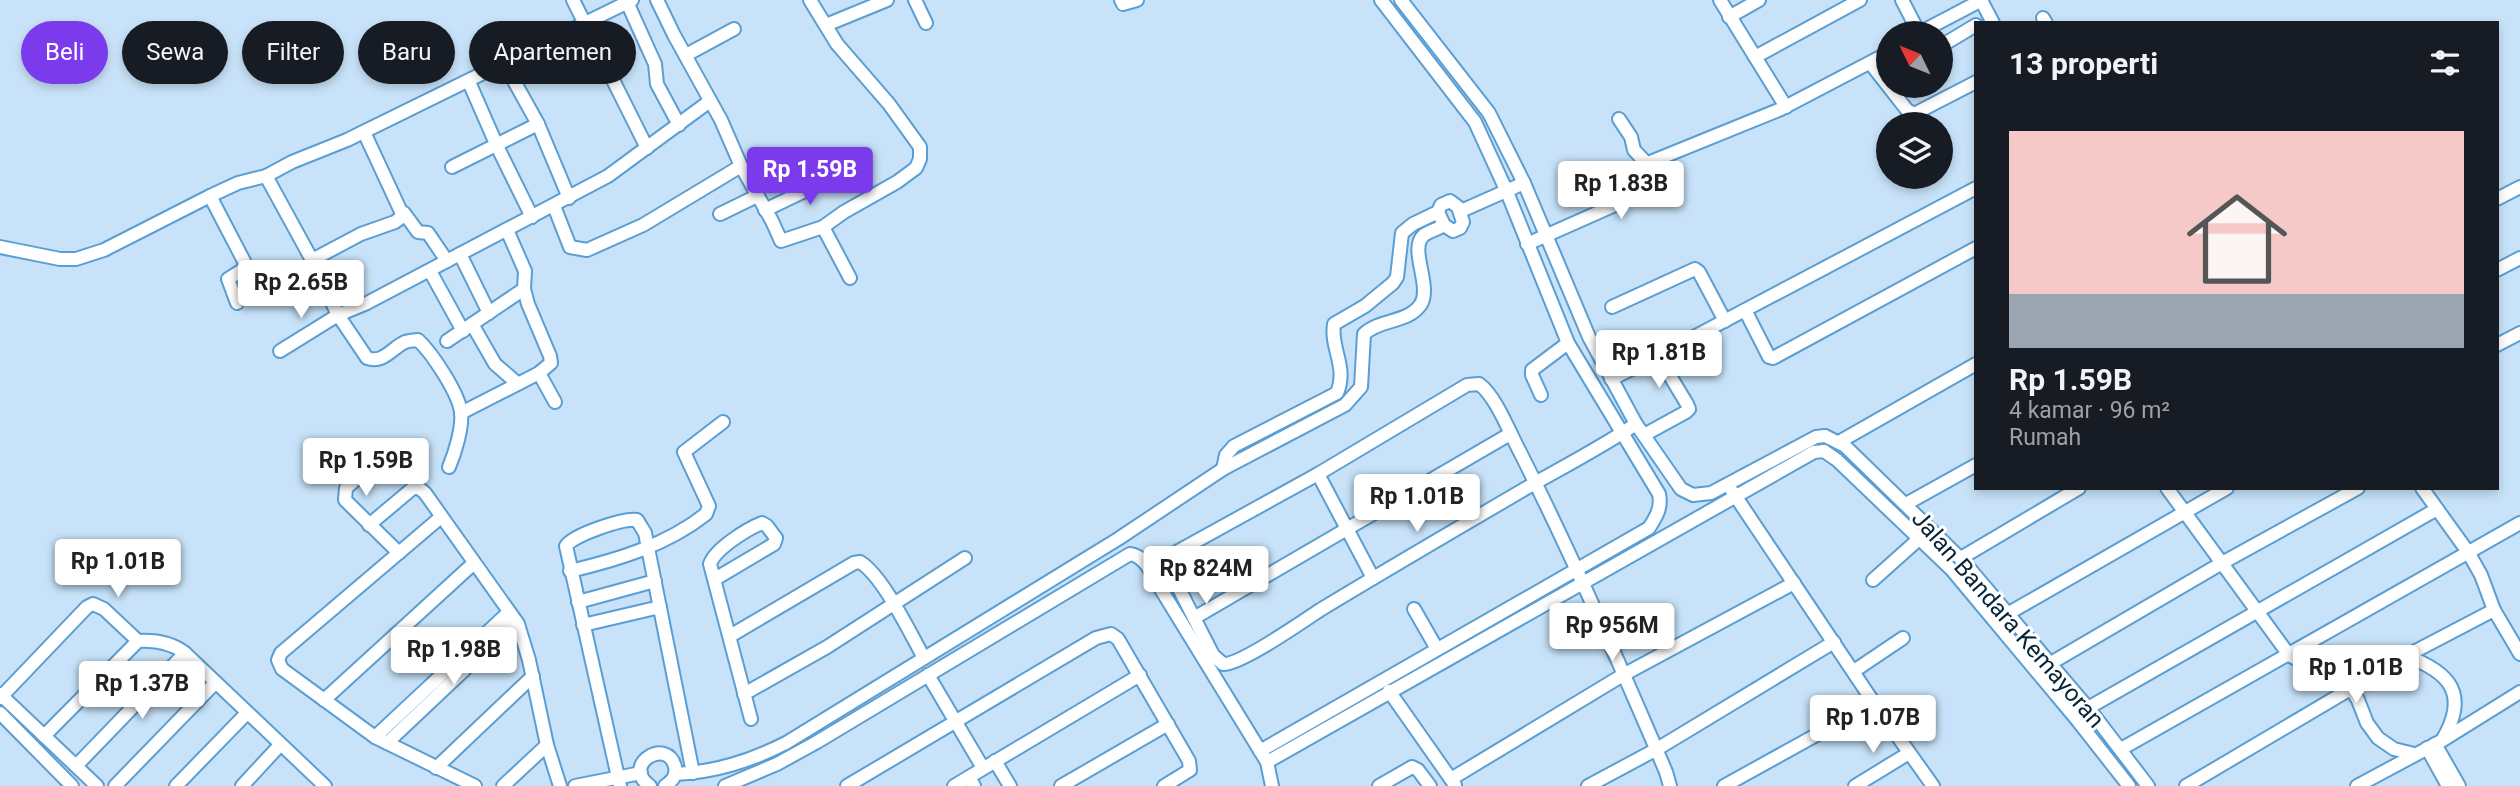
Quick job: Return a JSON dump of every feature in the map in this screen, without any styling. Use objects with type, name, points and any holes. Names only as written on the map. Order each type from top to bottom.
[{"type":"street","points":[[573,0],[583,21]]},
{"type":"street","points":[[657,0],[781,242],[824,227],[844,212],[897,182],[916,168],[920,159],[920,148],[889,104],[837,44],[810,0]]},
{"type":"street","points":[[825,25],[887,0]]},
{"type":"street","points":[[915,0],[926,23]]},
{"type":"street","points":[[1121,0],[1123,4],[1137,0]]},
{"type":"street","points":[[1263,756],[1437,649],[1648,528],[1658,513],[1659,495],[1568,343],[1503,194],[1475,122],[1381,0]]},
{"type":"street","points":[[1263,756],[1390,691],[1814,452],[1824,451],[1825,436],[1815,437],[1727,485],[1701,495],[1689,495],[1681,489],[1640,430],[1589,337],[1524,183],[1489,113],[1401,0]]},
{"type":"street","points":[[1720,0],[1783,108]]},
{"type":"street","points":[[1729,17],[1759,0]]},
{"type":"street","points":[[1755,57],[1860,0]]},
{"type":"street","points":[[1902,0],[1913,21]]},
{"type":"street","points":[[1942,21],[1981,0],[1988,21]]},
{"type":"street","points":[[590,21],[630,1],[655,64],[657,84],[679,125]]},
{"type":"street","points":[[1953,39],[1974,26]]},
{"type":"street","points":[[686,55],[734,29]]},
{"type":"street","points":[[1648,163],[1783,108],[1876,61]]},
{"type":"street","points":[[1871,64],[1876,69]]},
{"type":"street","points":[[0,247],[60,259],[83,257],[104,250],[238,183],[266,176],[469,82]]},
{"type":"street","points":[[1953,94],[1974,83]]},
{"type":"street","points":[[470,84],[532,217]]},
{"type":"street","points":[[516,84],[538,124],[569,198]]},
{"type":"street","points":[[614,84],[647,148]]},
{"type":"street","points":[[1899,98],[1907,110],[1914,114],[1945,98]]},
{"type":"street","points":[[280,351],[338,315],[430,271],[608,176],[710,101]]},
{"type":"street","points":[[1527,244],[1642,192],[1652,182],[1654,175],[1648,163],[1634,150],[1631,137],[1619,119]]},
{"type":"street","points":[[452,167],[538,124]]},
{"type":"street","points":[[364,132],[404,213],[418,232],[428,233],[447,261]]},
{"type":"street","points":[[554,206],[570,247],[587,250],[643,225],[741,166]]},
{"type":"street","points":[[765,210],[840,174]]},
{"type":"street","points":[[266,176],[312,260],[338,315],[367,358],[380,359],[406,342],[418,340],[426,348],[461,413],[455,452],[449,467]]},
{"type":"street","points":[[1461,211],[1524,183]]},
{"type":"street","points":[[2499,198],[2520,187]]},
{"type":"street","points":[[1611,379],[1974,189]]},
{"type":"street","points":[[210,196],[247,267],[228,278],[237,303]]},
{"type":"street","points":[[720,214],[757,196]]},
{"type":"street","points":[[1345,405],[1337,393],[1341,371],[1333,328],[1336,322],[1350,317],[1395,280],[1402,233],[1413,224],[1438,212],[1441,205],[1448,201],[1461,211],[1463,222],[1460,228],[1451,230],[1444,225],[1438,212]]},
{"type":"street","points":[[312,260],[361,233],[399,220],[404,213]]},
{"type":"street","points":[[675,774],[729,766],[755,758],[786,743],[1118,540],[1223,469],[1345,405],[1361,387],[1364,334],[1370,328],[1412,312],[1420,306],[1423,299],[1423,282],[1419,244],[1423,236],[1444,225]]},
{"type":"street","points":[[824,227],[850,278]]},
{"type":"street","points":[[461,413],[539,373],[551,363],[524,289],[525,271],[507,230]]},
{"type":"street","points":[[1745,310],[1769,357],[1773,358],[1974,249]]},
{"type":"street","points":[[460,254],[489,313]]},
{"type":"street","points":[[2499,270],[2520,258]]},
{"type":"street","points":[[1612,307],[1695,269],[1725,321]]},
{"type":"street","points":[[430,271],[497,367],[517,383]]},
{"type":"street","points":[[447,341],[524,289]]},
{"type":"street","points":[[1350,317],[1364,334]]},
{"type":"street","points":[[2499,344],[2520,333]]},
{"type":"street","points":[[1541,395],[1532,370],[1568,343]]},
{"type":"street","points":[[1658,356],[1689,409],[1640,430],[1621,434],[1535,483],[1228,664],[1223,664],[1213,655],[1167,566],[1168,559],[1467,385],[1483,387],[1510,434],[1535,483],[1583,583],[1657,749],[1670,786]]},
{"type":"street","points":[[1839,442],[1974,365]]},
{"type":"street","points":[[539,373],[555,402]]},
{"type":"street","points":[[1223,469],[1226,455],[1234,446],[1337,393]]},
{"type":"street","points":[[570,571],[612,561],[648,547],[677,533],[708,512],[709,506],[684,452],[723,422]]},
{"type":"street","points":[[1194,618],[1510,434]]},
{"type":"street","name":"Jalan Bandara Kemayoran","points":[[1825,436],[1839,442],[1961,558],[2088,708],[2148,786]]},
{"type":"street","name":"Jalan Bandara Kemayoran","points":[[1824,451],[1837,460],[1952,570],[2129,786]]},
{"type":"street","points":[[1906,504],[1974,466]]},
{"type":"street","points":[[366,471],[345,488],[344,494],[348,503],[399,553]]},
{"type":"street","points":[[1318,474],[1373,578]]},
{"type":"street","points":[[1727,485],[1874,704],[1933,786]]},
{"type":"street","points":[[369,525],[416,487],[422,491],[513,617],[533,676],[547,745],[560,786]]},
{"type":"street","points":[[1961,558],[2076,490]]},
{"type":"street","points":[[2168,490],[2289,655],[2351,689],[2367,723],[2378,738],[2394,749],[2414,754]]},
{"type":"street","points":[[2009,613],[2224,490]]},
{"type":"street","points":[[2051,663],[2222,563],[2354,490]]},
{"type":"street","points":[[2423,490],[2468,552],[2481,575],[2494,610],[2520,654]]},
{"type":"street","points":[[2088,708],[2437,509]]},
{"type":"street","points":[[441,517],[279,656],[279,664],[375,737],[475,786]]},
{"type":"street","points":[[618,781],[566,550],[570,540],[626,520],[637,520],[648,547],[694,773]]},
{"type":"street","points":[[715,579],[774,544],[776,538],[767,526],[762,523],[754,526],[717,552],[710,564],[751,719]]},
{"type":"street","points":[[2121,749],[2520,523]]},
{"type":"street","points":[[1648,528],[1656,541]]},
{"type":"street","points":[[1872,580],[1920,538]]},
{"type":"street","points":[[725,786],[777,764],[1119,558],[1135,554],[1148,568],[1263,756],[1272,786]]},
{"type":"street","points":[[744,694],[827,648],[965,558]]},
{"type":"street","points":[[730,636],[857,562],[867,567],[894,604],[924,658]]},
{"type":"street","points":[[324,700],[474,563]]},
{"type":"street","points":[[578,601],[655,581]]},
{"type":"street","points":[[1390,691],[1454,783],[1623,675],[1794,583]]},
{"type":"street","points":[[97,786],[1,696],[87,607],[93,604],[104,609],[138,641],[177,647],[185,653],[324,786]]},
{"type":"street","points":[[583,625],[660,607]]},
{"type":"street","points":[[1414,609],[1437,649]]},
{"type":"street","points":[[2186,786],[2406,656],[2494,610]]},
{"type":"street","points":[[375,737],[444,681],[513,617]]},
{"type":"street","points":[[847,786],[1106,634],[1118,639],[1186,753],[1191,766],[1185,774],[1164,786]]},
{"type":"street","points":[[1854,671],[1903,638]]},
{"type":"street","points":[[44,736],[138,641]]},
{"type":"street","points":[[1588,786],[1657,749],[1834,642]]},
{"type":"street","points":[[76,766],[185,653]]},
{"type":"street","points":[[2406,656],[2439,670],[2454,695],[2453,718],[2435,744]]},
{"type":"street","points":[[928,675],[984,768]]},
{"type":"street","points":[[954,786],[972,781],[995,761],[1140,675]]},
{"type":"street","points":[[436,768],[533,676]]},
{"type":"street","points":[[387,743],[444,681]]},
{"type":"street","points":[[115,786],[215,683]]},
{"type":"street","points":[[2357,786],[2435,744],[2520,692]]},
{"type":"street","points":[[1724,786],[1874,704]]},
{"type":"street","points":[[0,713],[72,786]]},
{"type":"street","points":[[176,786],[247,713]]},
{"type":"street","points":[[1061,786],[1168,724]]},
{"type":"street","points":[[2435,744],[2448,786]]},
{"type":"street","points":[[2435,744],[2459,786]]},
{"type":"street","points":[[242,786],[280,745]]},
{"type":"street","points":[[503,786],[547,745]]},
{"type":"street","points":[[45,759],[57,748]]},
{"type":"street","points":[[650,786],[641,773],[646,758],[655,753],[670,758],[674,763],[675,774],[665,786]]},
{"type":"street","points":[[1854,786],[1909,753]]},
{"type":"street","points":[[995,761],[1010,786]]},
{"type":"street","points":[[1379,786],[1412,767],[1418,770],[1428,785]]},
{"type":"street","points":[[1666,772],[1682,786]]},
{"type":"street","points":[[575,786],[618,781],[641,773]]}]
